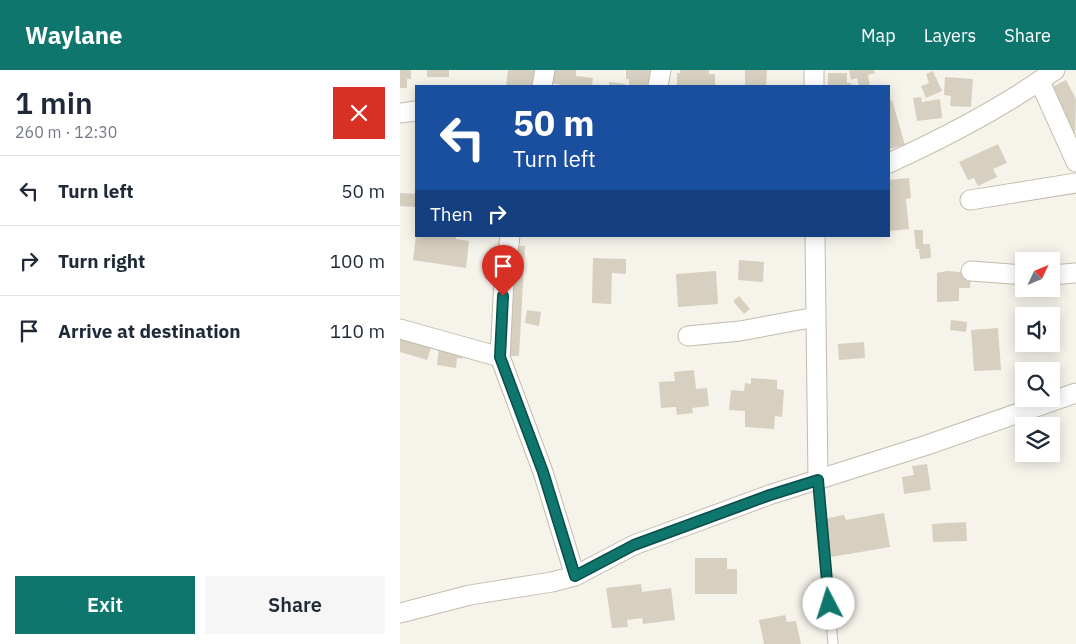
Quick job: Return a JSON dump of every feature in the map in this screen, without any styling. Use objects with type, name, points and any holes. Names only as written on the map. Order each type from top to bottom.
[{"type":"street","points":[[542,85],[545,70]]},
{"type":"street","points":[[658,85],[661,70]]},
{"type":"street","points":[[814,70],[814,85]]},
{"type":"street","points":[[890,163],[940,139],[1019,95],[1055,70]]},
{"type":"street","points":[[1040,82],[1076,162]]},
{"type":"street","points":[[400,113],[415,110]]},
{"type":"street","points":[[970,200],[1076,183]]},
{"type":"street","points":[[510,237],[504,280],[500,357],[543,472],[575,576]]},
{"type":"street","points":[[815,237],[818,480]]},
{"type":"street","points":[[971,271],[1015,274]]},
{"type":"street","points":[[1060,274],[1076,273]]},
{"type":"street","points":[[688,336],[740,331],[816,317]]},
{"type":"street","points":[[400,329],[500,357]]},
{"type":"street","points":[[400,613],[470,595],[552,582],[575,576],[634,545],[770,495],[1076,393]]},
{"type":"lane","points":[[818,480],[833,644]]},
{"type":"building","points":[[400,70],[411,70],[411,79],[407,79],[407,88],[400,88]]},
{"type":"building","points":[[427,70],[449,70],[449,77],[427,77]]},
{"type":"building","points":[[508,70],[537,70],[534,85],[506,85]]},
{"type":"building","points":[[553,70],[576,70],[576,76],[593,78],[592,85],[553,84]]},
{"type":"building","points":[[626,70],[650,70],[649,85],[629,85],[629,79],[626,79]]},
{"type":"building","points":[[680,70],[709,70],[709,74],[715,74],[715,85],[677,85],[677,73],[680,73]]},
{"type":"building","points":[[745,70],[767,70],[766,85],[745,85]]},
{"type":"building","points":[[849,70],[874,70],[875,73],[868,75],[870,85],[859,85],[857,78],[851,80]]},
{"type":"building","points":[[933,71],[942,91],[926,98],[921,86],[929,83],[926,74]]},
{"type":"building","points":[[828,73],[847,73],[847,83],[851,83],[852,85],[828,85]]},
{"type":"building","points":[[945,77],[973,79],[971,107],[950,106],[951,96],[944,95]]},
{"type":"building","points":[[1066,80],[1076,99],[1075,135],[1050,88]]},
{"type":"building","points":[[609,82],[625,84],[625,85],[609,85]]},
{"type":"building","points":[[921,97],[922,102],[940,99],[942,118],[917,121],[913,98]]},
{"type":"building","points":[[892,100],[905,145],[890,149],[890,101]]},
{"type":"building","points":[[998,144],[1007,163],[993,169],[997,177],[978,186],[974,178],[968,180],[959,162]]},
{"type":"building","points":[[909,178],[911,198],[906,199],[909,229],[890,231],[890,180]]},
{"type":"building","points":[[400,193],[415,194],[415,207],[400,206]]},
{"type":"building","points":[[914,230],[923,230],[923,244],[930,244],[931,258],[920,259],[919,249],[916,249]]},
{"type":"building","points":[[416,237],[456,237],[456,239],[469,241],[466,268],[413,260]]},
{"type":"building","points":[[510,245],[525,246],[519,356],[504,356]]},
{"type":"building","points":[[593,258],[626,259],[626,274],[612,273],[611,304],[592,303]]},
{"type":"building","points":[[739,260],[764,262],[763,282],[738,280]]},
{"type":"building","points":[[716,271],[718,304],[678,307],[676,274]]},
{"type":"building","points":[[947,271],[971,273],[970,288],[959,288],[959,301],[937,302],[937,273]]},
{"type":"building","points":[[739,296],[750,309],[744,314],[733,301]]},
{"type":"building","points":[[527,310],[541,312],[539,326],[525,323]]},
{"type":"building","points":[[951,320],[967,322],[966,332],[950,330]]},
{"type":"building","points":[[998,328],[1001,370],[974,371],[971,330]]},
{"type":"building","points":[[400,332],[433,342],[427,360],[400,352]]},
{"type":"building","points":[[864,342],[865,358],[839,360],[838,344]]},
{"type":"building","points":[[439,345],[463,348],[462,359],[457,358],[456,368],[437,365]]},
{"type":"building","points":[[694,370],[696,389],[707,388],[709,406],[692,408],[693,413],[677,415],[676,407],[661,408],[659,382],[675,381],[674,372]]},
{"type":"building","points":[[751,378],[777,380],[777,389],[784,390],[782,417],[775,416],[774,429],[745,427],[745,411],[729,410],[731,390],[744,391],[745,383],[751,384]]},
{"type":"building","points":[[927,464],[931,490],[904,494],[902,477],[914,475],[912,466]]},
{"type":"building","points":[[884,513],[890,547],[831,557],[824,519],[844,515],[846,520]]},
{"type":"building","points":[[966,522],[967,541],[933,542],[932,524]]},
{"type":"building","points":[[695,558],[727,558],[727,569],[737,569],[737,594],[695,594]]},
{"type":"building","points":[[641,584],[642,592],[671,588],[675,620],[643,624],[642,618],[627,620],[628,627],[612,628],[606,588]]},
{"type":"building","points":[[785,615],[787,622],[796,621],[801,644],[764,644],[759,620]]},
{"type":"route","points":[[503,296],[500,357],[543,472],[575,576],[634,545],[770,495],[818,480],[829,604]]}]
